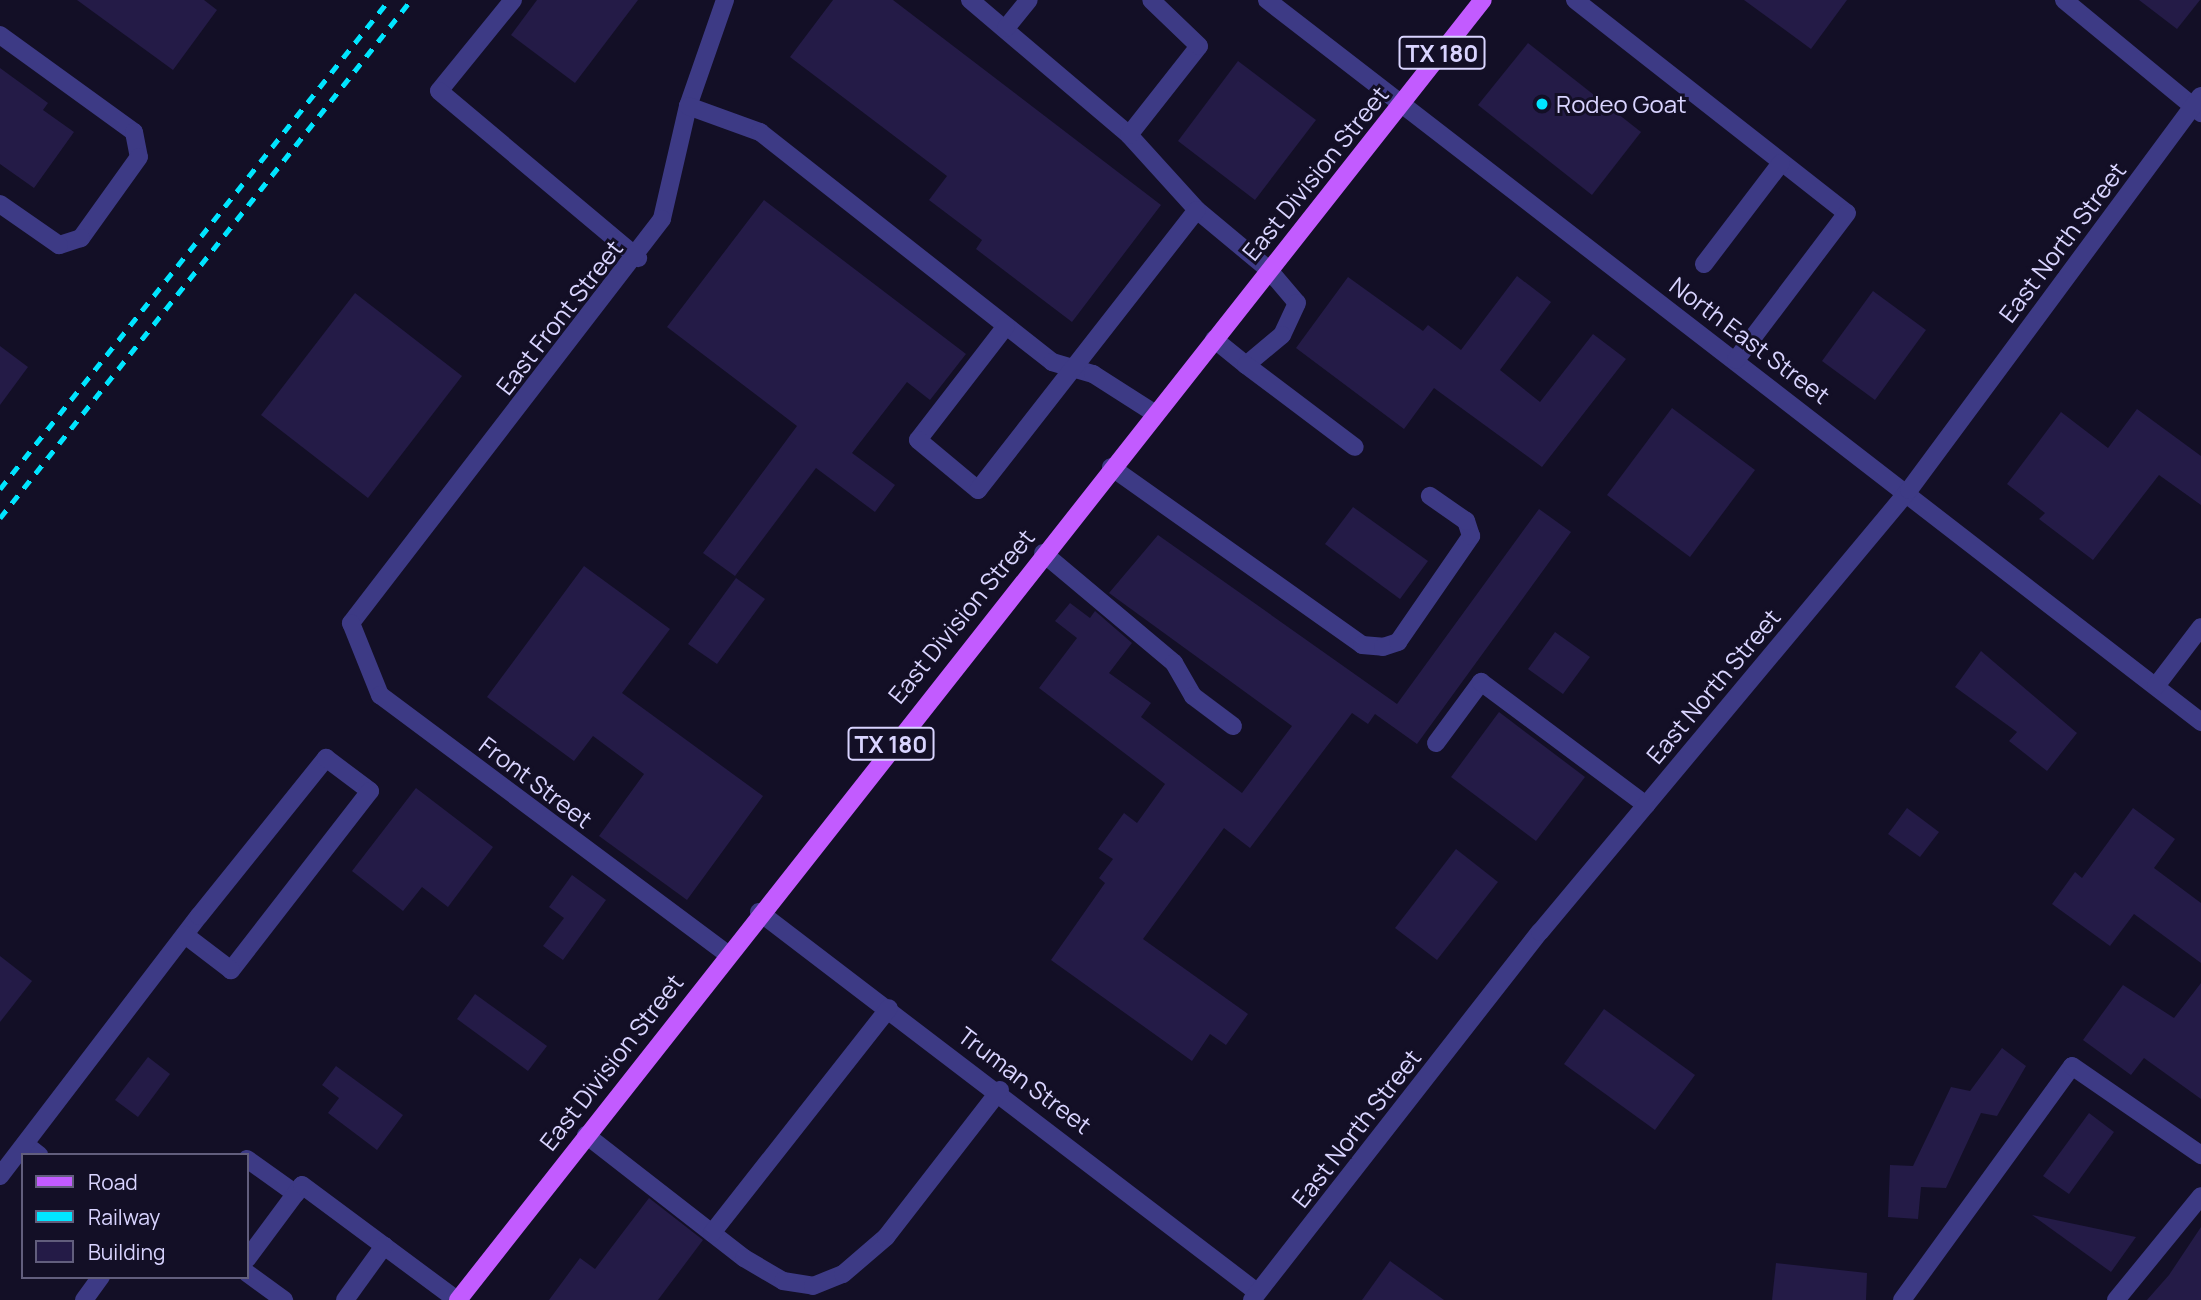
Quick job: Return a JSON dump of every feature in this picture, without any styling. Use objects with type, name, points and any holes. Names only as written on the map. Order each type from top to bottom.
[{"type":"main road","name":"East Division Street","points":[[457,1300],[726,953],[1483,0]]},
{"type":"street","points":[[513,0],[439,91],[638,258]]},
{"type":"street","name":"East Front Street","points":[[351,623],[638,258],[662,219],[688,106],[725,0]]},
{"type":"street","points":[[970,0],[1129,135],[1196,210],[1269,270],[1297,303],[1282,335],[1246,365]]},
{"type":"street","points":[[1006,28],[1029,0]]},
{"type":"street","points":[[1129,135],[1199,46],[1151,0]]},
{"type":"street","name":"North East Street","points":[[1267,0],[1400,106],[1909,490],[2201,722]]},
{"type":"street","points":[[1576,0],[1847,213],[1736,360]]},
{"type":"street","points":[[2064,0],[2198,105]]},
{"type":"street","points":[[0,35],[134,132],[139,157],[81,238],[59,245],[0,204]]},
{"type":"street","name":"East North Street","points":[[1255,1296],[1646,805],[1909,490],[2198,105]]},
{"type":"street","points":[[688,106],[760,132],[1052,362],[1124,390],[1154,412]]},
{"type":"street","points":[[1704,264],[1781,163]]},
{"type":"street","points":[[1006,326],[918,440],[974,488],[983,489],[1196,210]]},
{"type":"street","points":[[1214,339],[1355,447]]},
{"type":"street","points":[[1111,467],[1362,645],[1383,647],[1398,642],[1471,536],[1466,522],[1430,496]]},
{"type":"street","points":[[1043,553],[1174,663],[1193,696],[1233,726]]},
{"type":"street","name":"Front Street","points":[[351,623],[380,695],[726,953]]},
{"type":"street","points":[[2156,686],[2201,627]]},
{"type":"street","points":[[1436,743],[1482,682],[1646,805]]},
{"type":"street","points":[[32,1149],[185,934],[326,758],[370,791],[231,970],[185,934]]},
{"type":"street","name":"Truman Street","points":[[759,912],[1000,1090],[1255,1296]]},
{"type":"street","points":[[712,1233],[889,1008]]},
{"type":"street","points":[[1902,1300],[2073,1066],[2201,1155]]},
{"type":"street","points":[[586,1135],[712,1233],[783,1281],[813,1286],[843,1274],[886,1237],[1000,1090]]},
{"type":"street","points":[[0,1176],[21,1158]]},
{"type":"street","points":[[248,1160],[296,1194]]},
{"type":"street","points":[[248,1258],[302,1185],[457,1300]]},
{"type":"street","points":[[2116,1300],[2201,1196]]},
{"type":"street","points":[[349,1298],[384,1246]]},
{"type":"street","points":[[248,1274],[284,1300]]},
{"type":"street","points":[[84,1300],[100,1279]]},
{"type":"building","points":[[77,0],[204,0],[217,10],[173,70]]},
{"type":"building","points":[[537,0],[638,0],[575,83],[511,35]]},
{"type":"building","points":[[833,0],[893,0],[1161,205],[1072,322],[976,249],[982,240],[929,200],[947,176],[790,57]]},
{"type":"building","points":[[1744,0],[1847,0],[1811,49]]},
{"type":"building","points":[[2139,0],[2200,0],[2177,29]]},
{"type":"building","points":[[1528,43],[1641,132],[1592,195],[1478,105]]},
{"type":"building","points":[[1238,61],[1316,120],[1255,200],[1178,141]]},
{"type":"building","points":[[0,68],[48,103],[43,110],[74,132],[34,188],[0,164]]},
{"type":"building","points":[[764,200],[966,354],[930,400],[907,382],[852,453],[895,485],[875,512],[816,468],[735,576],[703,553],[797,426],[667,327]]},
{"type":"building","points":[[1517,276],[1551,302],[1500,370],[1540,402],[1593,334],[1626,359],[1542,467],[1434,388],[1404,429],[1296,348],[1348,277],[1423,331],[1428,325],[1461,350]]},
{"type":"building","points":[[1873,291],[1926,330],[1875,400],[1822,361]]},
{"type":"building","points":[[355,293],[462,376],[368,498],[261,415]]},
{"type":"building","points":[[0,346],[28,367],[0,405]]},
{"type":"building","points":[[1672,408],[1755,470],[1690,557],[1607,495]]},
{"type":"building","points":[[2137,409],[2201,456],[2201,505],[2159,475],[2093,560],[2039,519],[2045,513],[2007,484],[2061,412],[2108,448]]},
{"type":"building","points":[[1353,507],[1428,561],[1400,599],[1325,544]]},
{"type":"building","points":[[1539,509],[1571,532],[1417,744],[1375,714],[1368,724],[1352,713],[1250,848],[1224,828],[1143,939],[1248,1014],[1226,1045],[1210,1034],[1192,1061],[1051,960],[1105,883],[1099,878],[1113,859],[1098,849],[1124,813],[1137,823],[1165,784],[1039,688],[1077,638],[1055,621],[1070,603],[1090,618],[1095,611],[1132,643],[1109,673],[1151,703],[1141,717],[1242,793],[1292,726],[1109,593],[1158,535],[1397,704]]},
{"type":"building","points":[[584,566],[670,629],[622,693],[763,796],[687,900],[599,836],[644,774],[593,736],[574,761],[487,697]]},
{"type":"building","points":[[736,578],[765,599],[717,664],[688,644]]},
{"type":"building","points":[[1555,632],[1590,657],[1563,694],[1528,669]]},
{"type":"building","points":[[1981,651],[2077,733],[2047,771],[2009,741],[2017,732],[1955,687]]},
{"type":"building","points":[[1499,712],[1585,777],[1536,841],[1451,777]]},
{"type":"building","points":[[416,788],[493,847],[448,907],[422,887],[403,911],[352,871]]},
{"type":"building","points":[[1907,808],[1939,832],[1920,857],[1888,834]]},
{"type":"building","points":[[2133,808],[2175,839],[2154,868],[2201,903],[2201,963],[2134,914],[2110,946],[2052,904],[2075,872],[2082,878]]},
{"type":"building","points":[[1456,849],[1498,882],[1437,960],[1395,928]]},
{"type":"building","points":[[572,875],[606,900],[563,960],[543,946],[564,918],[549,907]]},
{"type":"building","points":[[0,956],[32,981],[0,1022]]},
{"type":"building","points":[[2201,983],[2201,1099],[2144,1058],[2131,1075],[2083,1040],[2123,985],[2174,1018]]},
{"type":"building","points":[[475,994],[547,1046],[528,1071],[457,1019]]},
{"type":"building","points":[[1604,1009],[1695,1075],[1655,1130],[1564,1064]]},
{"type":"building","points":[[2002,1048],[2026,1066],[1997,1116],[1981,1113],[1946,1188],[1921,1187],[1918,1219],[1888,1217],[1890,1165],[1913,1166],[1951,1087],[1970,1091]]},
{"type":"building","points":[[148,1057],[170,1074],[138,1117],[115,1100]]},
{"type":"building","points":[[336,1066],[403,1115],[377,1150],[328,1113],[339,1098],[322,1085]]},
{"type":"building","points":[[2089,1113],[2114,1132],[2069,1194],[2043,1176]]},
{"type":"building","points":[[649,1198],[703,1240],[658,1300],[549,1300],[580,1258],[595,1269]]},
{"type":"building","points":[[2032,1215],[2136,1237],[2111,1272]]},
{"type":"building","points":[[2201,1227],[2201,1300],[2147,1300],[2169,1275]]},
{"type":"building","points":[[1390,1261],[1444,1300],[1362,1300]]},
{"type":"building","points":[[1776,1263],[1867,1273],[1866,1300],[1772,1300]]},
{"type":"railway","points":[[0,489],[389,0]]},
{"type":"railway","points":[[0,518],[411,0]]},
{"type":"place","name":"Rodeo Goat","points":[[1542,104]]}]
